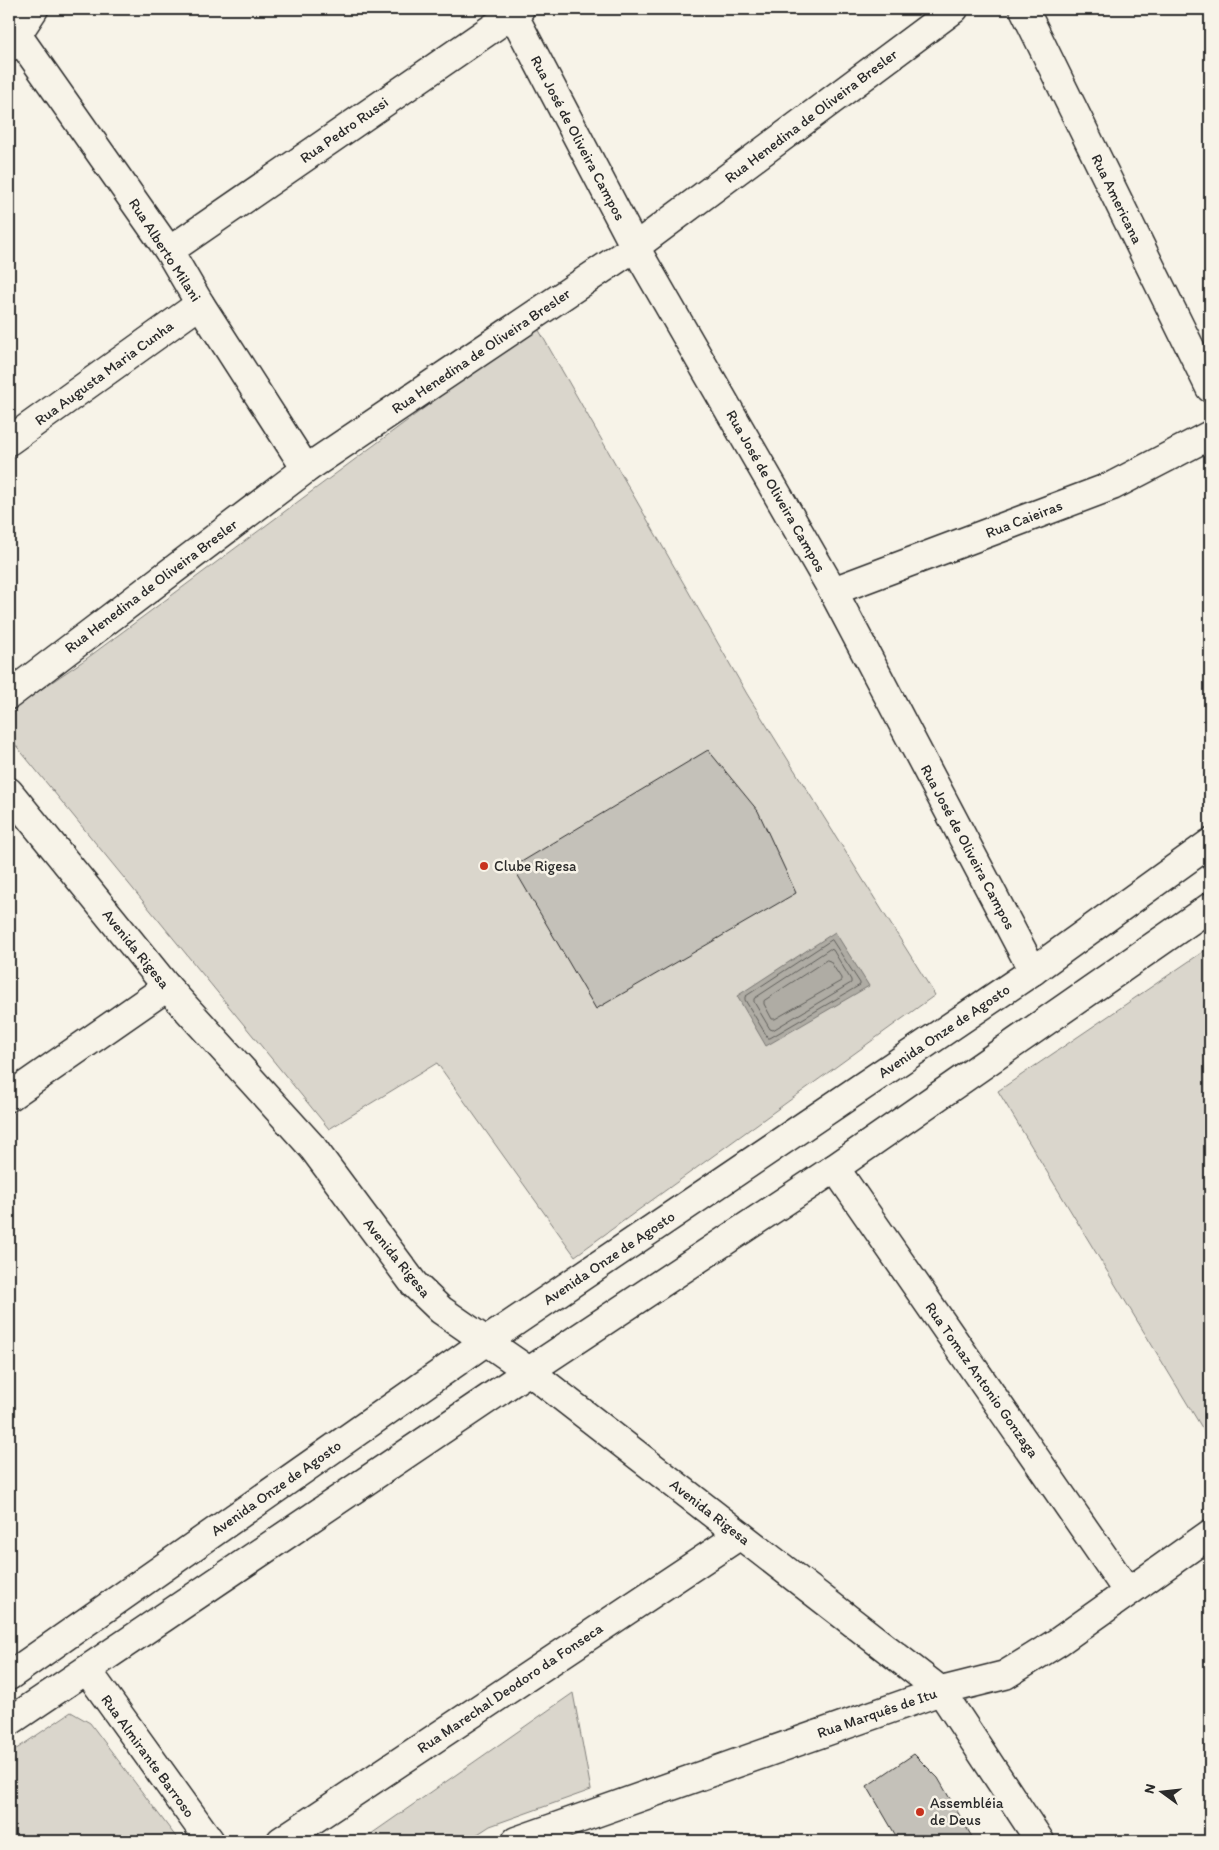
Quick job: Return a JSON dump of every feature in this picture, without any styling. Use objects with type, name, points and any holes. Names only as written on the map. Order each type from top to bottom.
[{"type":"street","points":[[13,41],[34,9]]},
{"type":"street","name":"Rua Henedina de Oliveira Bresler","points":[[9,695],[306,469],[635,248],[954,9]]},
{"type":"street","name":"Rua Americana","points":[[1024,9],[1210,388]]},
{"type":"street","name":"Rua José de Oliveira Campos","points":[[516,11],[635,248],[833,591],[1034,971]]},
{"type":"street","name":"Rua Pedro Russi","points":[[168,252],[516,11]]},
{"type":"street","name":"Rua Alberto Milani","points":[[13,41],[168,252],[306,469]]},
{"type":"street","name":"Rua Augusta Maria Cunha","points":[[9,441],[200,304]]},
{"type":"street","name":"Rua Caieiras","points":[[833,591],[1112,486],[1210,435]]},
{"type":"street","name":"Avenida Rigesa","points":[[9,792],[166,988],[313,1148],[414,1284],[441,1310],[529,1371],[941,1691],[1040,1841]]},
{"type":"street","name":"Avenida Onze de Agosto","points":[[9,1676],[485,1342],[1034,971],[1210,843]]},
{"type":"street","points":[[9,1722],[529,1371],[835,1168],[1210,907]]},
{"type":"street","points":[[9,1097],[166,988]]},
{"type":"street","name":"Rua Tomaz Antonio Gonzaga","points":[[835,1168],[1128,1592]]},
{"type":"street","name":"Rua Marquês de Itu","points":[[516,1841],[941,1691],[1005,1675],[1058,1642],[1210,1534]]},
{"type":"street","name":"Rua Marechal Deodoro da Fonseca","points":[[281,1841],[740,1535]]},
{"type":"street","name":"Rua Almirante Barroso","points":[[87,1670],[210,1841]]},
{"type":"shaded area","name":"Clube Rigesa","points":[[536,325],[747,694],[935,995],[575,1256],[437,1063],[329,1129],[9,737],[9,711],[86,659]]},
{"type":"shaded area","points":[[1210,947],[1210,1441],[998,1091]]},
{"type":"shaded area","points":[[573,1693],[591,1790],[490,1826],[467,1841],[361,1841]]},
{"type":"shaded area","points":[[71,1712],[90,1723],[179,1841],[9,1841],[9,1754]]},
{"type":"water","points":[[835,932],[869,986],[766,1046],[737,996]]},
{"type":"building","points":[[708,750],[758,811],[796,893],[596,1009],[513,867]]},
{"type":"building","name":"Assembléia de Deus","points":[[914,1754],[938,1778],[972,1837],[965,1841],[899,1841],[867,1786]]},
{"type":"place","name":"Clube Rigesa","points":[[484,866]]},
{"type":"place","name":"Assembléia de Deus","points":[[920,1812]]}]
